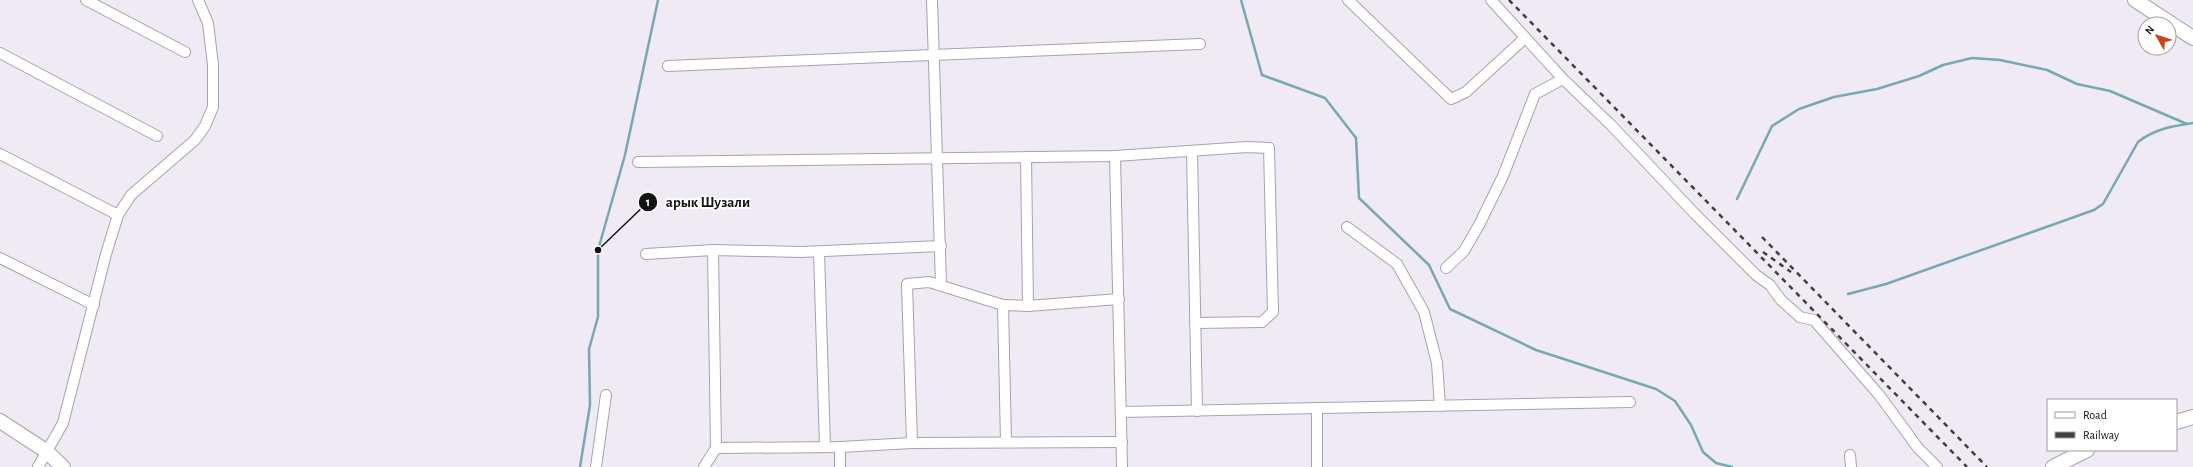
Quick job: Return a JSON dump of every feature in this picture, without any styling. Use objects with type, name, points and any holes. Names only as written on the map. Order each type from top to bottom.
[{"type":"main road","points":[[2136,0],[2193,38]]},
{"type":"main road","points":[[2177,422],[2193,417]]},
{"type":"main road","points":[[0,421],[46,451],[63,467]]},
{"type":"main road","points":[[2053,467],[2085,451]]},
{"type":"street","points":[[86,0],[185,52]]},
{"type":"street","points":[[38,467],[63,423],[106,254],[118,216],[131,195],[195,140],[205,126],[213,107],[213,65],[208,23],[198,0]]},
{"type":"street","points":[[932,0],[941,246],[941,285]]},
{"type":"street","points":[[1348,0],[1451,99],[1466,92],[1525,38]]},
{"type":"street","points":[[1492,0],[1563,79],[1611,125],[1711,231],[1756,274],[1770,285],[1780,300],[1800,317],[1814,320],[1880,396],[1918,448],[1937,467]]},
{"type":"street","points":[[668,66],[1200,44]]},
{"type":"street","points":[[0,53],[157,136]]},
{"type":"street","points":[[1446,268],[1464,250],[1479,225],[1503,176],[1535,94],[1563,79]]},
{"type":"street","points":[[638,162],[1115,156],[1247,147],[1269,148],[1272,199],[1273,312],[1262,322],[1195,323]]},
{"type":"street","points":[[1192,151],[1197,410]]},
{"type":"street","points":[[0,154],[118,216]]},
{"type":"street","points":[[1115,156],[1122,467]]},
{"type":"street","points":[[1026,157],[1028,306]]},
{"type":"street","points":[[1347,227],[1397,264],[1424,312],[1437,364],[1440,406]]},
{"type":"street","points":[[646,254],[713,250],[819,252],[941,246]]},
{"type":"street","points":[[704,467],[716,448],[713,250]]},
{"type":"street","points":[[819,252],[825,447]]},
{"type":"street","points":[[0,258],[94,305]]},
{"type":"street","points":[[912,443],[908,284],[930,282],[1003,305],[1028,306],[1119,299]]},
{"type":"street","points":[[1003,305],[1006,442]]},
{"type":"street","points":[[596,467],[606,395]]},
{"type":"street","points":[[1121,412],[1630,402]]},
{"type":"street","points":[[1317,408],[1317,467]]},
{"type":"street","points":[[716,448],[840,447],[912,443],[1122,442]]},
{"type":"street","points":[[840,447],[840,467]]},
{"type":"street","points":[[1850,455],[1851,467]]},
{"type":"waterway","points":[[580,467],[590,405],[589,349],[598,317],[598,250],[625,155],[658,0]]},
{"type":"waterway","points":[[1241,0],[1262,75],[1325,98],[1356,138],[1359,198],[1429,265],[1450,309],[1536,350],[1656,389],[1675,401],[1691,425],[1703,452],[1716,463],[1732,467]]},
{"type":"waterway","points":[[1737,199],[1772,126],[1799,109],[1834,97],[1877,89],[1919,76],[1943,65],[1972,58],[2000,60],[2047,70],[2077,84],[2110,91],[2187,124]]},
{"type":"waterway","points":[[1848,294],[1886,284],[2094,210],[2103,204],[2138,142],[2157,131],[2193,123]]},
{"type":"railway","points":[[1509,0],[1967,467]]},
{"type":"railway","points":[[1762,237],[1987,467]]},
{"type":"railway","points":[[1763,252],[1791,272]]},
{"type":"place","name":"арык Шузали","points":[[598,250]]}]
